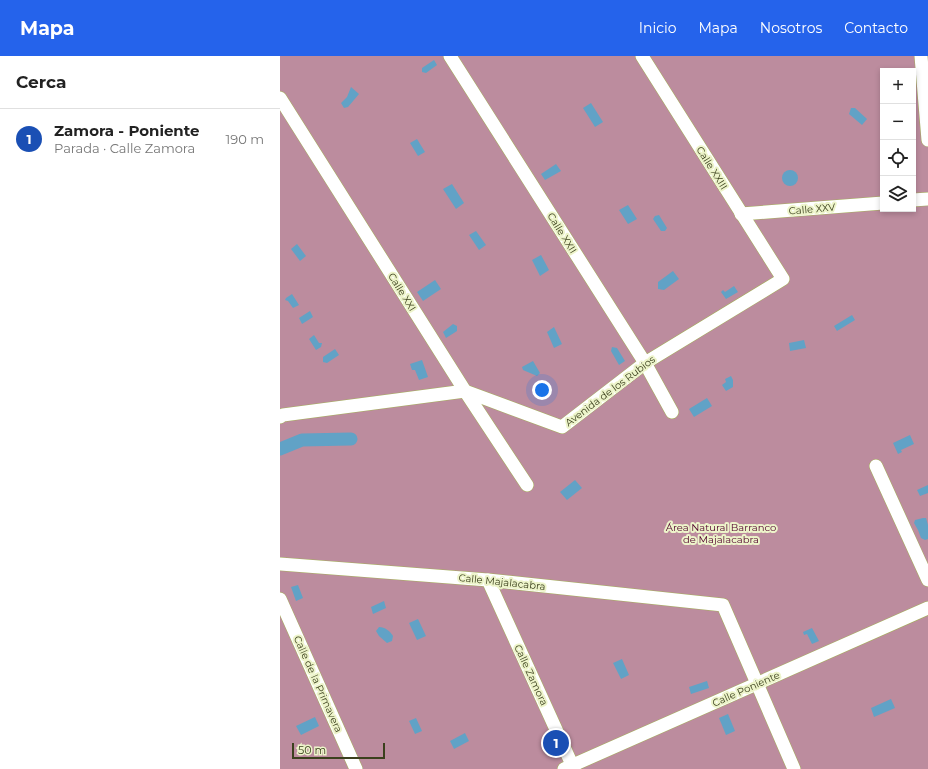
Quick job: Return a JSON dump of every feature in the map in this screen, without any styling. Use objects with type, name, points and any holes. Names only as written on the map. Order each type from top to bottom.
[{"type":"street","name":"Calle XXII","points":[[450,56],[645,363],[672,412]]},
{"type":"street","name":"Calle XXIII","points":[[642,56],[783,279]]},
{"type":"street","points":[[921,56],[928,140]]},
{"type":"street","name":"Calle XXI","points":[[280,98],[465,392],[527,485]]},
{"type":"street","points":[[916,200],[928,199]]},
{"type":"street","name":"Calle XXV","points":[[741,214],[880,203]]},
{"type":"street","name":"Avenida de los Rubios","points":[[281,414],[465,392],[562,427],[645,363],[783,279]]},
{"type":"street","points":[[876,466],[928,580]]},
{"type":"street","name":"Calle Majalacabra","points":[[280,564],[488,580],[723,605],[757,684]]},
{"type":"street","name":"Calle Zamora","points":[[488,580],[570,768]]},
{"type":"street","name":"Calle de la Primavera","points":[[280,598],[356,769]]},
{"type":"street","name":"Calle Poniente","points":[[570,768],[928,608]]},
{"type":"street","points":[[757,684],[794,769]]},
{"type":"green space","name":"Área Natural Barranco de Majalacabra","points":[[280,56],[928,56],[928,769],[280,769]]},
{"type":"water","points":[[434,60],[437,65],[426,73],[422,72],[422,68]]},
{"type":"water","points":[[351,87],[359,94],[348,107],[344,108],[341,103],[347,97]]},
{"type":"water","points":[[591,103],[603,122],[595,127],[583,108]]},
{"type":"water","points":[[851,108],[855,108],[867,119],[862,125],[849,114]]},
{"type":"water","points":[[417,139],[425,152],[418,156],[410,143]]},
{"type":"water","points":[[556,164],[561,171],[545,180],[541,174]]},
{"type":"water","points":[[790,170],[797,175],[798,178],[793,185],[790,186],[783,181],[782,178],[787,171]]},
{"type":"water","points":[[452,184],[464,203],[456,209],[443,189]]},
{"type":"water","points":[[628,205],[637,219],[628,224],[619,210]]},
{"type":"water","points":[[659,215],[667,228],[665,231],[661,231],[653,219],[655,216]]},
{"type":"water","points":[[476,231],[486,245],[479,250],[469,235]]},
{"type":"water","points":[[297,244],[306,256],[300,261],[291,249]]},
{"type":"water","points":[[541,255],[549,270],[540,276],[532,260]]},
{"type":"water","points":[[673,271],[679,279],[664,290],[658,289],[658,282]]},
{"type":"water","points":[[435,280],[441,289],[423,301],[417,292]]},
{"type":"water","points":[[734,286],[738,292],[726,299],[721,292],[723,290],[725,292]]},
{"type":"water","points":[[292,294],[299,305],[293,308],[288,301],[285,300]]},
{"type":"water","points":[[310,311],[313,317],[302,324],[299,318]]},
{"type":"water","points":[[852,315],[855,320],[837,331],[834,326]]},
{"type":"water","points":[[453,324],[457,326],[457,331],[446,338],[443,332]]},
{"type":"water","points":[[554,327],[562,344],[554,348],[547,332]]},
{"type":"water","points":[[314,335],[319,343],[322,343],[321,347],[316,350],[309,339]]},
{"type":"water","points":[[804,340],[806,348],[790,351],[789,343]]},
{"type":"water","points":[[612,347],[617,348],[625,361],[619,365],[611,351]]},
{"type":"water","points":[[335,349],[339,355],[327,363],[323,362],[323,357]]},
{"type":"water","points":[[422,360],[428,377],[419,380],[415,370],[412,370],[410,364]]},
{"type":"water","points":[[533,361],[540,373],[537,376],[523,370],[522,367]]},
{"type":"water","points":[[731,376],[733,380],[733,387],[726,391],[722,385],[726,382],[725,379]]},
{"type":"water","points":[[707,398],[712,406],[694,417],[689,409]]},
{"type":"water","points":[[910,435],[914,444],[901,450],[902,452],[898,454],[893,443]]},
{"type":"water","points":[[575,480],[582,488],[567,500],[560,492]]},
{"type":"water","points":[[928,485],[928,493],[920,496],[917,490]]},
{"type":"water","points":[[926,518],[928,525],[928,539],[925,540],[921,538],[914,523],[915,520]]},
{"type":"water","points":[[298,585],[303,598],[296,601],[291,587]]},
{"type":"water","points":[[384,601],[386,608],[373,614],[371,607]]},
{"type":"water","points":[[418,619],[426,636],[417,640],[409,623]]},
{"type":"water","points":[[379,627],[390,632],[393,636],[392,641],[387,643],[379,636],[376,631]]},
{"type":"water","points":[[812,628],[819,641],[812,644],[807,634],[804,635],[803,632]]},
{"type":"water","points":[[622,659],[629,675],[621,679],[613,663]]},
{"type":"water","points":[[707,681],[709,688],[691,694],[689,687]]},
{"type":"water","points":[[891,699],[895,708],[874,717],[871,708]]},
{"type":"water","points":[[728,714],[735,731],[726,735],[719,718]]},
{"type":"water","points":[[315,717],[319,726],[301,735],[296,726]]},
{"type":"water","points":[[416,718],[422,731],[415,734],[409,721]]},
{"type":"water","points":[[465,733],[469,741],[454,749],[450,741]]},
{"type":"waterway","points":[[280,449],[302,440],[351,439]]},
{"type":"place","name":"Zamora - Poniente","points":[[556,743]]}]
